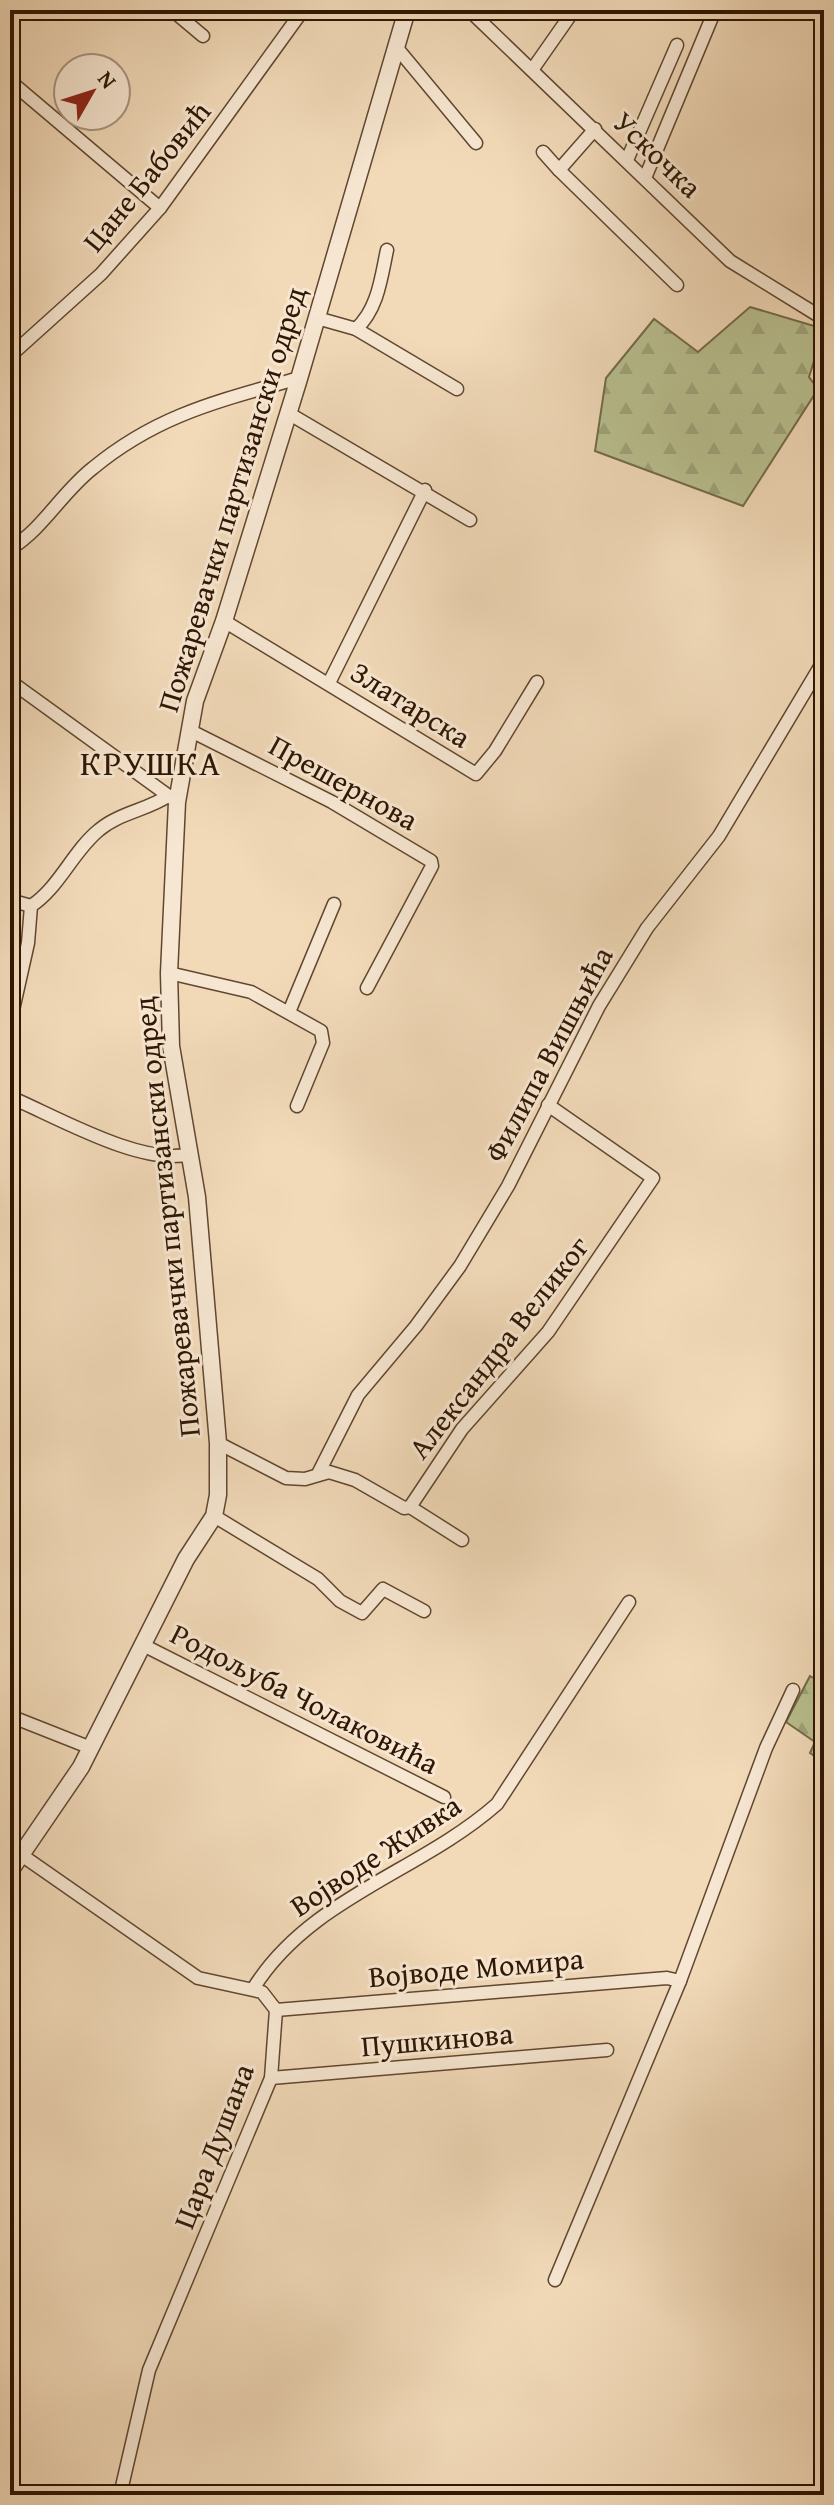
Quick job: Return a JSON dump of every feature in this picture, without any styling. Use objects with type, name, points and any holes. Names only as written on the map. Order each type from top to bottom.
[{"type":"street","points":[[172,10],[203,36]]},
{"type":"street","name":"Цане Бабовић","points":[[10,356],[101,274],[160,208],[303,10]]},
{"type":"street","name":"Пожаревачки партизански одред","points":[[10,1871],[16,1851],[91,1748],[186,1559],[214,1516],[218,1495],[218,1443],[197,1197],[171,1046],[169,973],[173,799],[189,730],[298,382],[407,10]]},
{"type":"street","name":"Ускочка","points":[[469,10],[730,261],[824,319]]},
{"type":"street","points":[[532,70],[574,10]]},
{"type":"street","points":[[645,178],[715,10]]},
{"type":"street","points":[[627,160],[677,45]]},
{"type":"street","points":[[397,48],[476,143]]},
{"type":"street","points":[[13,84],[160,208]]},
{"type":"street","points":[[10,112],[13,84]]},
{"type":"street","points":[[559,170],[595,129]]},
{"type":"street","points":[[543,152],[677,285]]},
{"type":"street","points":[[356,329],[372,309],[387,250]]},
{"type":"street","points":[[317,318],[356,329],[457,389]]},
{"type":"street","points":[[10,549],[32,534],[91,469],[144,431],[206,403],[292,380],[298,382]]},
{"type":"street","points":[[288,413],[425,490],[470,520]]},
{"type":"street","points":[[329,683],[425,490]]},
{"type":"street","name":"Златарска","points":[[224,621],[476,774],[495,751],[537,682]]},
{"type":"street","name":"Филипа Вишњића","points":[[319,1472],[358,1395],[416,1326],[460,1266],[508,1186],[599,1006],[647,928],[719,836],[824,660]]},
{"type":"street","points":[[10,681],[173,799]]},
{"type":"street","name":"Прешернова","points":[[189,730],[320,796],[431,861],[432,866],[367,988]]},
{"type":"street","points":[[11,1019],[28,943],[31,906],[43,896],[82,845],[103,827],[173,799]]},
{"type":"street","points":[[10,900],[31,906]]},
{"type":"street","points":[[289,1012],[334,904]]},
{"type":"street","points":[[169,973],[251,992],[289,1012],[324,1036],[297,1106]]},
{"type":"street","points":[[10,1097],[136,1150],[170,1158],[190,1154]]},
{"type":"street","name":"Александра Великог","points":[[410,1507],[462,1429],[548,1332],[653,1178],[548,1105]]},
{"type":"street","points":[[218,1443],[286,1478],[305,1479],[319,1472],[355,1480],[404,1508],[410,1507],[462,1540]]},
{"type":"street","points":[[214,1516],[318,1579],[340,1601],[362,1613],[383,1589],[424,1611]]},
{"type":"street","name":"Војводе Живка","points":[[253,1989],[284,1948],[316,1921],[384,1875],[473,1825],[497,1804],[629,1602]]},
{"type":"street","name":"Родољуба Чолаковића","points":[[143,1645],[444,1797]]},
{"type":"street","points":[[555,2280],[680,1981],[766,1748],[793,1690]]},
{"type":"street","points":[[10,1716],[91,1748]]},
{"type":"street","points":[[16,1851],[198,1978],[262,1992],[276,2010]]},
{"type":"street","name":"Војводе Момира","points":[[276,2010],[554,1986],[667,1978],[680,1981]]},
{"type":"street","name":"Цара Душана","points":[[120,2495],[149,2370],[271,2078],[276,2010]]},
{"type":"street","name":"Пушкинова","points":[[271,2078],[607,2050]]},
{"type":"green space","points":[[750,307],[824,329],[809,377],[818,389],[743,506],[595,451],[606,378],[654,319],[698,352]]},
{"type":"green space","points":[[810,1676],[824,1684],[824,1763],[810,1753],[815,1742],[786,1722]]},
{"type":"district","name":"КРУШКА","points":[[151,762]]}]
